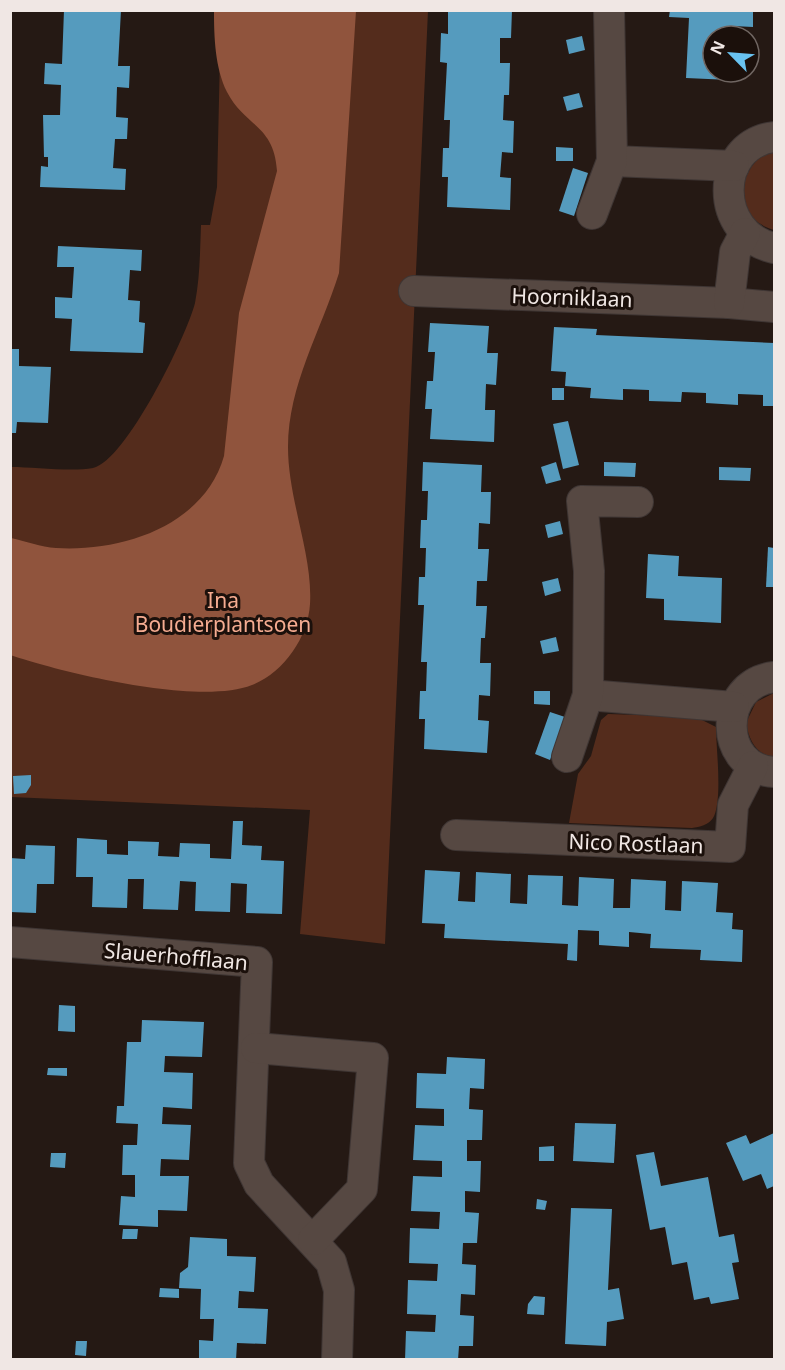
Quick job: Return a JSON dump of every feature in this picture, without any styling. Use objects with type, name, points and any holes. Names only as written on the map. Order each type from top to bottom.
[{"type":"street","points":[[592,214],[612,161],[609,10]]},
{"type":"street","points":[[774,136],[748,148],[734,166],[729,183],[728,201],[734,218],[745,233],[763,245],[774,248]]},
{"type":"street","points":[[612,161],[734,166]]},
{"type":"street","points":[[729,303],[735,252],[745,233]]},
{"type":"street","name":"Hoorniklaan","points":[[414,291],[729,303],[774,307]]},
{"type":"street","points":[[567,757],[588,695],[589,571],[582,501],[638,502]]},
{"type":"street","points":[[588,695],[734,707],[745,690],[763,679],[774,677]]},
{"type":"street","name":"Nico Rostlaan","points":[[456,835],[730,847],[733,805],[764,769],[741,755],[733,740],[730,723],[734,707]]},
{"type":"street","name":"Slauerhofflaan","points":[[10,942],[257,962],[256,1048],[249,1163],[259,1184],[331,1262],[339,1290],[337,1359]]},
{"type":"street","points":[[256,1048],[373,1058],[362,1189],[313,1240]]},
{"type":"green space","name":"Ina Boudierplantsoen","points":[[221,11],[428,11],[385,944],[300,934],[310,810],[11,797],[11,467],[84,469],[93,468],[107,460],[138,421],[180,341],[195,303],[201,225],[210,225],[217,187]]},
{"type":"green space","points":[[774,148],[774,230],[760,223],[750,214],[744,203],[743,191],[745,178],[752,167],[761,156]]},
{"type":"green space","points":[[774,693],[774,757],[762,753],[754,746],[746,723],[756,702]]},
{"type":"green space","points":[[608,714],[696,717],[716,727],[718,800],[711,820],[704,825],[692,828],[569,823],[578,774],[591,756],[601,720]]},
{"type":"shaded area","points":[[214,11],[356,11],[339,273],[299,380],[289,424],[289,467],[310,585],[308,617],[292,653],[274,672],[252,685],[229,690],[199,692],[131,685],[63,670],[10,655],[11,538],[56,548],[81,548],[133,539],[157,530],[179,517],[199,500],[214,480],[224,456],[239,313],[277,171],[275,156],[265,135],[234,104],[223,83],[216,52]]},
{"type":"building","points":[[64,10],[121,10],[118,66],[130,66],[129,88],[117,87],[116,117],[128,118],[127,139],[115,139],[113,168],[126,169],[125,190],[40,187],[41,166],[48,167],[48,157],[44,157],[43,115],[60,115],[61,85],[44,84],[45,63],[62,64]]},
{"type":"building","points":[[448,10],[512,10],[511,38],[500,38],[500,63],[510,63],[509,95],[504,95],[503,120],[514,121],[513,153],[502,152],[500,177],[511,178],[510,210],[447,207],[448,177],[442,177],[443,148],[449,148],[450,120],[444,120],[447,63],[440,62],[441,33],[448,34]]},
{"type":"building","points":[[670,10],[753,10],[753,24],[701,24],[701,79],[686,78],[689,18],[669,17]]},
{"type":"building","points":[[582,36],[585,50],[569,54],[566,40]]},
{"type":"building","points":[[579,93],[583,107],[567,111],[563,97]]},
{"type":"building","points":[[556,147],[573,148],[573,161],[556,161]]},
{"type":"building","points":[[573,168],[588,173],[574,216],[559,211]]},
{"type":"building","points":[[58,246],[142,250],[141,271],[130,270],[128,300],[140,301],[139,322],[145,323],[143,353],[70,351],[72,319],[55,318],[55,297],[72,298],[74,267],[57,267]]},
{"type":"building","points":[[430,323],[489,326],[487,353],[498,353],[496,385],[486,384],[485,410],[495,410],[494,442],[430,439],[432,409],[425,409],[427,381],[433,381],[435,352],[428,352]]},
{"type":"building","points":[[554,327],[597,329],[596,335],[774,343],[774,406],[763,406],[763,395],[738,394],[738,405],[706,403],[706,393],[682,392],[681,402],[649,401],[649,390],[623,389],[623,400],[590,398],[591,388],[565,386],[566,372],[551,371]]},
{"type":"building","points":[[10,349],[19,349],[19,366],[51,367],[48,423],[17,422],[16,433],[10,433]]},
{"type":"building","points":[[552,388],[564,388],[564,400],[552,400]]},
{"type":"building","points":[[568,421],[579,465],[563,469],[553,424]]},
{"type":"building","points":[[423,462],[482,465],[481,492],[491,492],[490,524],[479,523],[478,549],[489,549],[487,581],[477,581],[476,606],[487,606],[485,638],[481,638],[480,663],[491,663],[490,696],[479,695],[478,720],[489,721],[487,753],[424,749],[425,719],[419,719],[420,691],[426,691],[427,662],[421,662],[424,605],[418,605],[419,577],[425,577],[426,548],[420,548],[421,520],[427,520],[428,491],[422,491]]},
{"type":"building","points":[[556,462],[561,480],[546,484],[541,467]]},
{"type":"building","points":[[604,462],[636,463],[635,477],[604,476]]},
{"type":"building","points":[[719,467],[751,468],[750,481],[719,480]]},
{"type":"building","points":[[560,521],[563,534],[548,538],[545,525]]},
{"type":"building","points":[[768,547],[774,548],[774,587],[766,587]]},
{"type":"building","points":[[648,554],[679,556],[678,576],[722,578],[721,623],[664,620],[664,599],[646,598]]},
{"type":"building","points":[[558,578],[561,591],[545,596],[542,582]]},
{"type":"building","points":[[556,637],[559,651],[543,654],[540,641]]},
{"type":"building","points":[[534,691],[550,691],[550,705],[534,704]]},
{"type":"building","points":[[550,712],[565,717],[550,760],[535,754]]},
{"type":"building","points":[[31,775],[31,785],[26,793],[14,794],[13,776]]},
{"type":"building","points":[[233,821],[243,821],[242,845],[262,846],[261,860],[284,861],[282,914],[246,913],[247,884],[231,883],[230,912],[195,911],[196,882],[180,881],[178,910],[143,909],[144,879],[128,879],[127,908],[92,907],[93,877],[76,877],[77,838],[107,840],[107,854],[128,855],[128,841],[159,842],[158,856],[179,857],[180,843],[210,844],[210,858],[231,859]]},
{"type":"building","points":[[26,845],[55,846],[54,884],[37,884],[36,913],[10,912],[10,858],[25,859]]},
{"type":"building","points":[[425,870],[460,872],[458,901],[475,902],[476,872],[511,874],[510,903],[527,904],[528,875],[563,876],[562,905],[578,906],[579,877],[614,879],[613,908],[630,908],[631,879],[666,881],[665,910],[681,911],[682,881],[718,883],[716,912],[733,913],[732,929],[743,930],[742,962],[700,960],[701,950],[650,948],[651,934],[629,932],[629,947],[599,945],[599,931],[578,930],[577,961],[567,960],[568,944],[444,938],[445,924],[422,923]]},
{"type":"building","points":[[59,1005],[75,1006],[75,1032],[58,1031]]},
{"type":"building","points":[[142,1020],[204,1022],[202,1057],[165,1056],[164,1072],[193,1073],[192,1109],[163,1107],[162,1124],[191,1125],[189,1160],[161,1159],[160,1176],[189,1176],[187,1211],[158,1210],[158,1227],[119,1225],[121,1196],[135,1197],[135,1175],[122,1175],[123,1145],[137,1145],[138,1124],[116,1123],[117,1106],[124,1106],[127,1042],[141,1042]]},
{"type":"building","points":[[447,1057],[485,1059],[484,1089],[470,1088],[469,1109],[483,1110],[482,1140],[467,1140],[467,1161],[481,1161],[480,1192],[465,1191],[465,1212],[479,1213],[477,1243],[463,1243],[462,1264],[476,1265],[475,1295],[461,1294],[460,1315],[474,1316],[473,1346],[459,1346],[458,1360],[405,1360],[406,1331],[435,1332],[436,1315],[407,1314],[408,1280],[437,1281],[438,1264],[409,1263],[410,1228],[439,1229],[440,1212],[411,1211],[413,1176],[442,1177],[442,1161],[413,1160],[415,1125],[444,1126],[444,1109],[416,1108],[417,1073],[446,1074]]},
{"type":"building","points":[[48,1068],[67,1068],[67,1076],[47,1075]]},
{"type":"building","points":[[575,1123],[616,1124],[614,1163],[573,1161]]},
{"type":"building","points":[[774,1133],[774,1186],[767,1189],[761,1174],[743,1181],[726,1143],[746,1135],[750,1144]]},
{"type":"building","points":[[554,1146],[554,1161],[539,1161],[539,1147]]},
{"type":"building","points":[[654,1152],[661,1186],[708,1177],[719,1237],[734,1234],[739,1262],[732,1263],[739,1299],[711,1304],[709,1297],[694,1300],[687,1262],[672,1265],[665,1227],[650,1230],[636,1155]]},
{"type":"building","points":[[51,1153],[66,1153],[65,1168],[50,1167]]},
{"type":"building","points":[[537,1199],[547,1201],[545,1210],[536,1209]]},
{"type":"building","points":[[571,1208],[612,1209],[608,1290],[619,1288],[624,1319],[607,1322],[606,1346],[565,1344]]},
{"type":"building","points":[[123,1229],[138,1229],[137,1239],[122,1239]]},
{"type":"building","points":[[190,1237],[227,1239],[227,1256],[256,1257],[254,1292],[239,1291],[238,1308],[268,1309],[266,1344],[237,1343],[236,1360],[199,1360],[199,1340],[213,1341],[214,1319],[200,1319],[201,1289],[179,1288],[180,1273],[188,1267]]},
{"type":"building","points":[[160,1288],[179,1289],[179,1298],[159,1297]]},
{"type":"building","points":[[534,1296],[545,1297],[544,1315],[527,1314],[528,1304]]},
{"type":"building","points":[[76,1341],[87,1341],[86,1356],[75,1355]]}]
